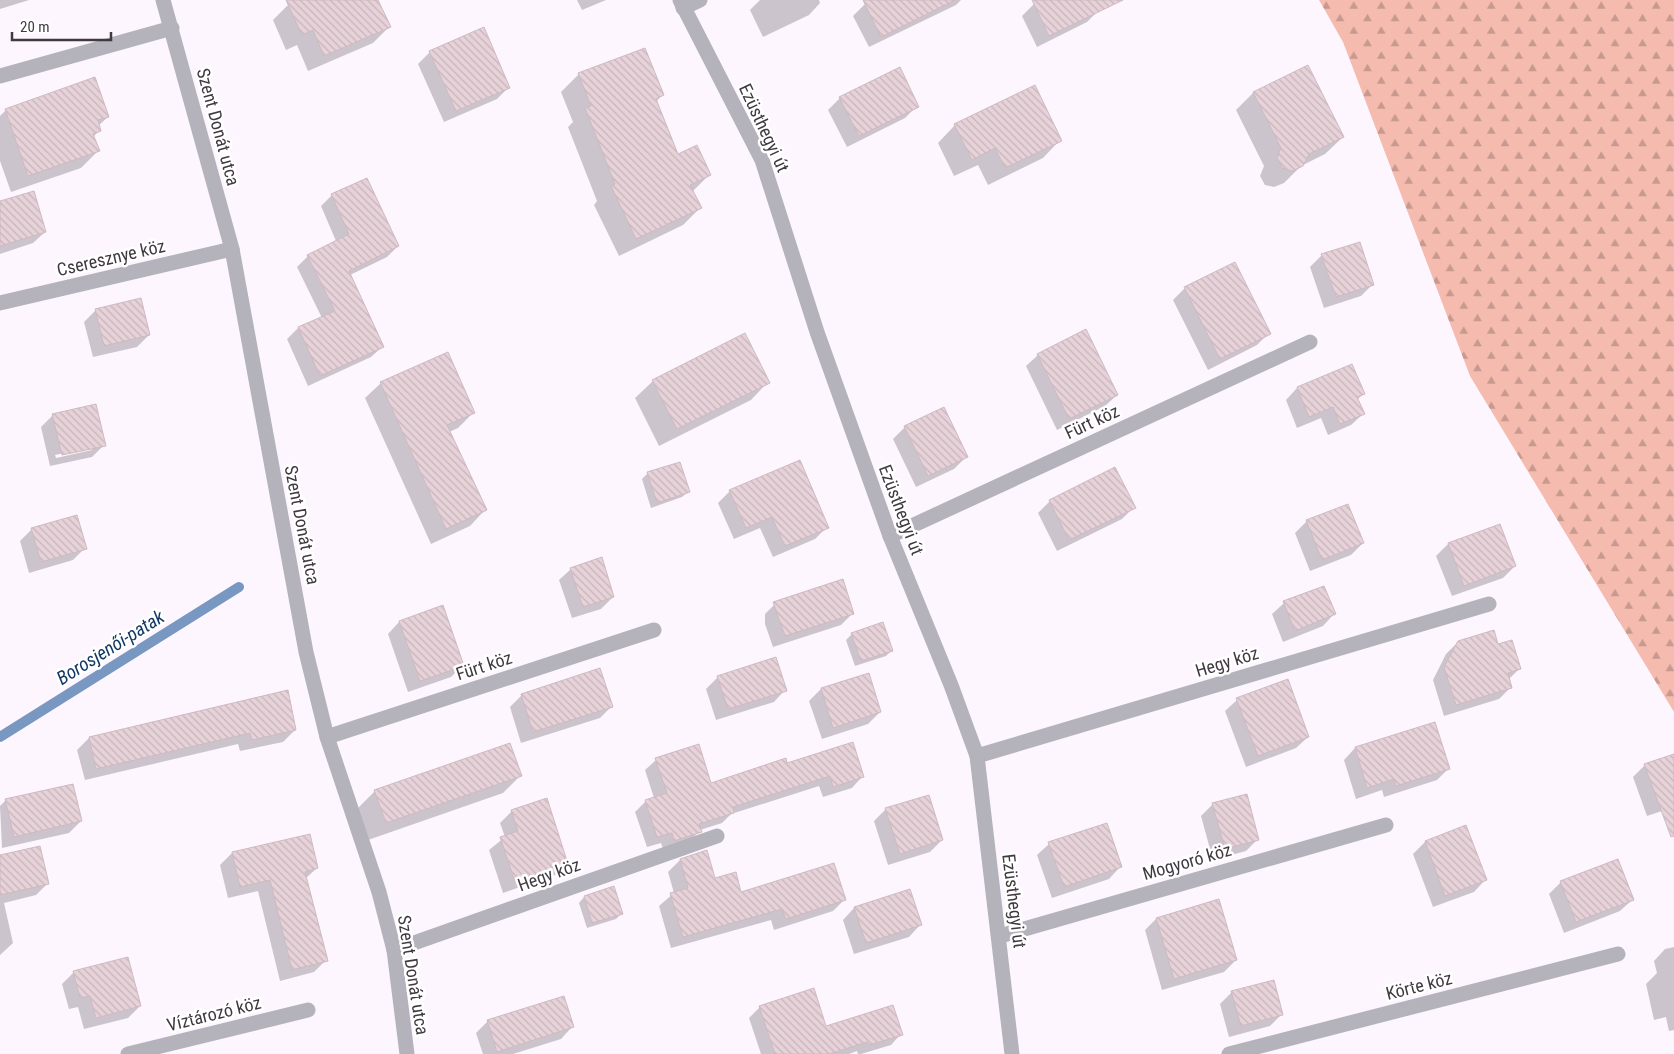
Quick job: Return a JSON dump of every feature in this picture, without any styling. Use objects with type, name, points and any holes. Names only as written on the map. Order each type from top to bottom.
[{"type":"street","name":"Szent Donát utca","points":[[163,0],[232,249],[306,652],[327,737],[379,892],[394,950],[407,1054]]},
{"type":"street","points":[[681,4],[700,0]]},
{"type":"street","name":"Ezüsthegyi út","points":[[681,4],[762,160],[817,332],[890,536],[951,685],[977,756],[1000,936],[1012,1054]]},
{"type":"street","points":[[0,76],[172,28]]},
{"type":"street","name":"Cseresznye köz","points":[[0,303],[232,249]]},
{"type":"street","name":"Fürt köz","points":[[890,536],[1310,342]]},
{"type":"street","name":"Hegy köz","points":[[977,756],[1489,604]]},
{"type":"street","name":"Fürt köz","points":[[327,737],[654,630]]},
{"type":"street","name":"Mogyoró köz","points":[[1000,936],[1386,824]]},
{"type":"street","name":"Hegy köz","points":[[394,950],[717,836]]},
{"type":"street","name":"Körte köz","points":[[1229,1054],[1618,954]]},
{"type":"street","name":"Víztározó köz","points":[[128,1054],[308,1010]]},
{"type":"green space","points":[[1319,0],[1674,0],[1674,712],[1470,376],[1343,42]]},
{"type":"building","points":[[286,0],[378,0],[391,27],[324,56],[313,30],[302,35]]},
{"type":"building","points":[[863,0],[955,0],[881,37]]},
{"type":"building","points":[[1032,0],[1123,0],[1049,36]]},
{"type":"building","points":[[484,27],[510,88],[456,111],[429,51]]},
{"type":"building","points":[[645,48],[664,95],[656,99],[678,154],[697,145],[711,175],[690,185],[702,208],[636,239],[611,186],[615,184],[585,108],[591,106],[578,73]]},
{"type":"building","points":[[1308,65],[1344,137],[1309,154],[1303,166],[1292,171],[1282,168],[1277,158],[1281,148],[1253,92]]},
{"type":"building","points":[[900,67],[919,107],[859,136],[839,97]]},
{"type":"building","points":[[95,77],[109,117],[98,120],[101,131],[93,134],[100,151],[28,176],[5,109]]},
{"type":"building","points":[[1035,85],[1062,141],[1005,168],[995,148],[972,160],[954,124]]},
{"type":"building","points":[[367,178],[399,246],[349,271],[384,347],[320,376],[298,327],[335,311],[307,255],[349,234],[331,194]]},
{"type":"building","points":[[34,191],[46,232],[0,246],[0,201]]},
{"type":"building","points":[[1360,242],[1374,285],[1336,297],[1321,254]]},
{"type":"building","points":[[1235,262],[1271,334],[1220,359],[1184,287]]},
{"type":"building","points":[[141,298],[150,335],[104,346],[95,309]]},
{"type":"building","points":[[1086,329],[1118,395],[1069,419],[1037,354]]},
{"type":"building","points":[[745,333],[770,383],[677,429],[652,380]]},
{"type":"building","points":[[448,352],[475,413],[447,425],[487,510],[446,529],[380,382]]},
{"type":"building","points":[[1352,364],[1365,394],[1357,397],[1365,414],[1340,424],[1333,407],[1309,417],[1297,387]]},
{"type":"building","points":[[96,404],[106,446],[62,455],[52,414]]},
{"type":"building","points":[[944,407],[968,457],[928,476],[904,426]]},
{"type":"building","points":[[800,460],[829,528],[785,546],[772,517],[746,528],[729,490]]},
{"type":"building","points":[[680,462],[690,492],[657,503],[647,472]]},
{"type":"building","points":[[1115,467],[1136,508],[1069,540],[1049,500]]},
{"type":"building","points":[[1348,504],[1364,543],[1322,560],[1306,520]]},
{"type":"building","points":[[77,515],[87,549],[41,562],[31,528]]},
{"type":"building","points":[[1500,524],[1516,566],[1464,586],[1448,543]]},
{"type":"building","points":[[602,557],[614,597],[583,607],[570,568]]},
{"type":"building","points":[[843,579],[854,614],[785,636],[773,602]]},
{"type":"building","points":[[1324,586],[1336,614],[1295,631],[1283,601]]},
{"type":"building","points":[[443,605],[464,666],[420,681],[399,621]]},
{"type":"building","points":[[883,622],[893,651],[861,661],[851,633]]},
{"type":"building","points":[[1494,630],[1498,644],[1512,640],[1521,669],[1508,673],[1512,688],[1456,705],[1444,667],[1458,641]]},
{"type":"building","points":[[776,657],[787,691],[728,709],[717,676]]},
{"type":"building","points":[[600,668],[613,707],[533,732],[521,694]]},
{"type":"building","points":[[869,673],[881,712],[833,728],[821,688]]},
{"type":"building","points":[[1288,679],[1309,737],[1258,756],[1236,698]]},
{"type":"building","points":[[288,690],[296,730],[252,740],[250,733],[96,769],[89,737]]},
{"type":"building","points":[[1435,722],[1450,769],[1396,786],[1394,779],[1367,788],[1355,747]]},
{"type":"building","points":[[853,742],[864,777],[833,787],[830,776],[733,807],[734,813],[699,824],[702,832],[674,841],[672,833],[657,837],[645,800],[667,793],[655,758],[699,744],[711,783],[786,758],[787,763]]},
{"type":"building","points":[[510,743],[522,776],[386,823],[374,790]]},
{"type":"building","points":[[1674,754],[1674,836],[1671,837],[1644,764]]},
{"type":"building","points":[[73,784],[82,821],[14,837],[5,799]]},
{"type":"building","points":[[1247,794],[1259,840],[1225,849],[1212,803]]},
{"type":"building","points":[[929,795],[943,840],[900,854],[885,808]]},
{"type":"building","points":[[547,798],[568,864],[515,882],[500,837],[518,831],[511,810]]},
{"type":"building","points":[[1107,823],[1122,867],[1064,887],[1048,842]]},
{"type":"building","points":[[1466,825],[1487,880],[1445,896],[1425,841]]},
{"type":"building","points":[[310,834],[318,868],[305,872],[328,961],[292,970],[270,880],[240,887],[232,852]]},
{"type":"building","points":[[40,846],[49,884],[0,895],[0,855]]},
{"type":"building","points":[[707,850],[715,878],[736,872],[741,892],[834,863],[846,900],[786,919],[782,909],[683,937],[670,893],[688,888],[680,859]]},
{"type":"building","points":[[1618,859],[1634,900],[1576,922],[1560,881]]},
{"type":"building","points":[[614,886],[623,914],[592,923],[584,896]]},
{"type":"building","points":[[910,889],[922,925],[866,943],[854,907]]},
{"type":"building","points":[[1219,899],[1237,960],[1174,979],[1156,918]]},
{"type":"building","points":[[128,957],[141,1006],[96,1018],[90,996],[80,998],[73,971]]},
{"type":"building","points":[[1274,980],[1283,1015],[1241,1026],[1231,991]]},
{"type":"building","points":[[814,988],[826,1026],[893,1005],[903,1035],[869,1045],[867,1042],[829,1054],[775,1054],[759,1006]]},
{"type":"building","points":[[564,996],[574,1027],[497,1052],[487,1020]]},
{"type":"waterway","name":"Borosjenői-patak","points":[[0,737],[239,587]]}]
